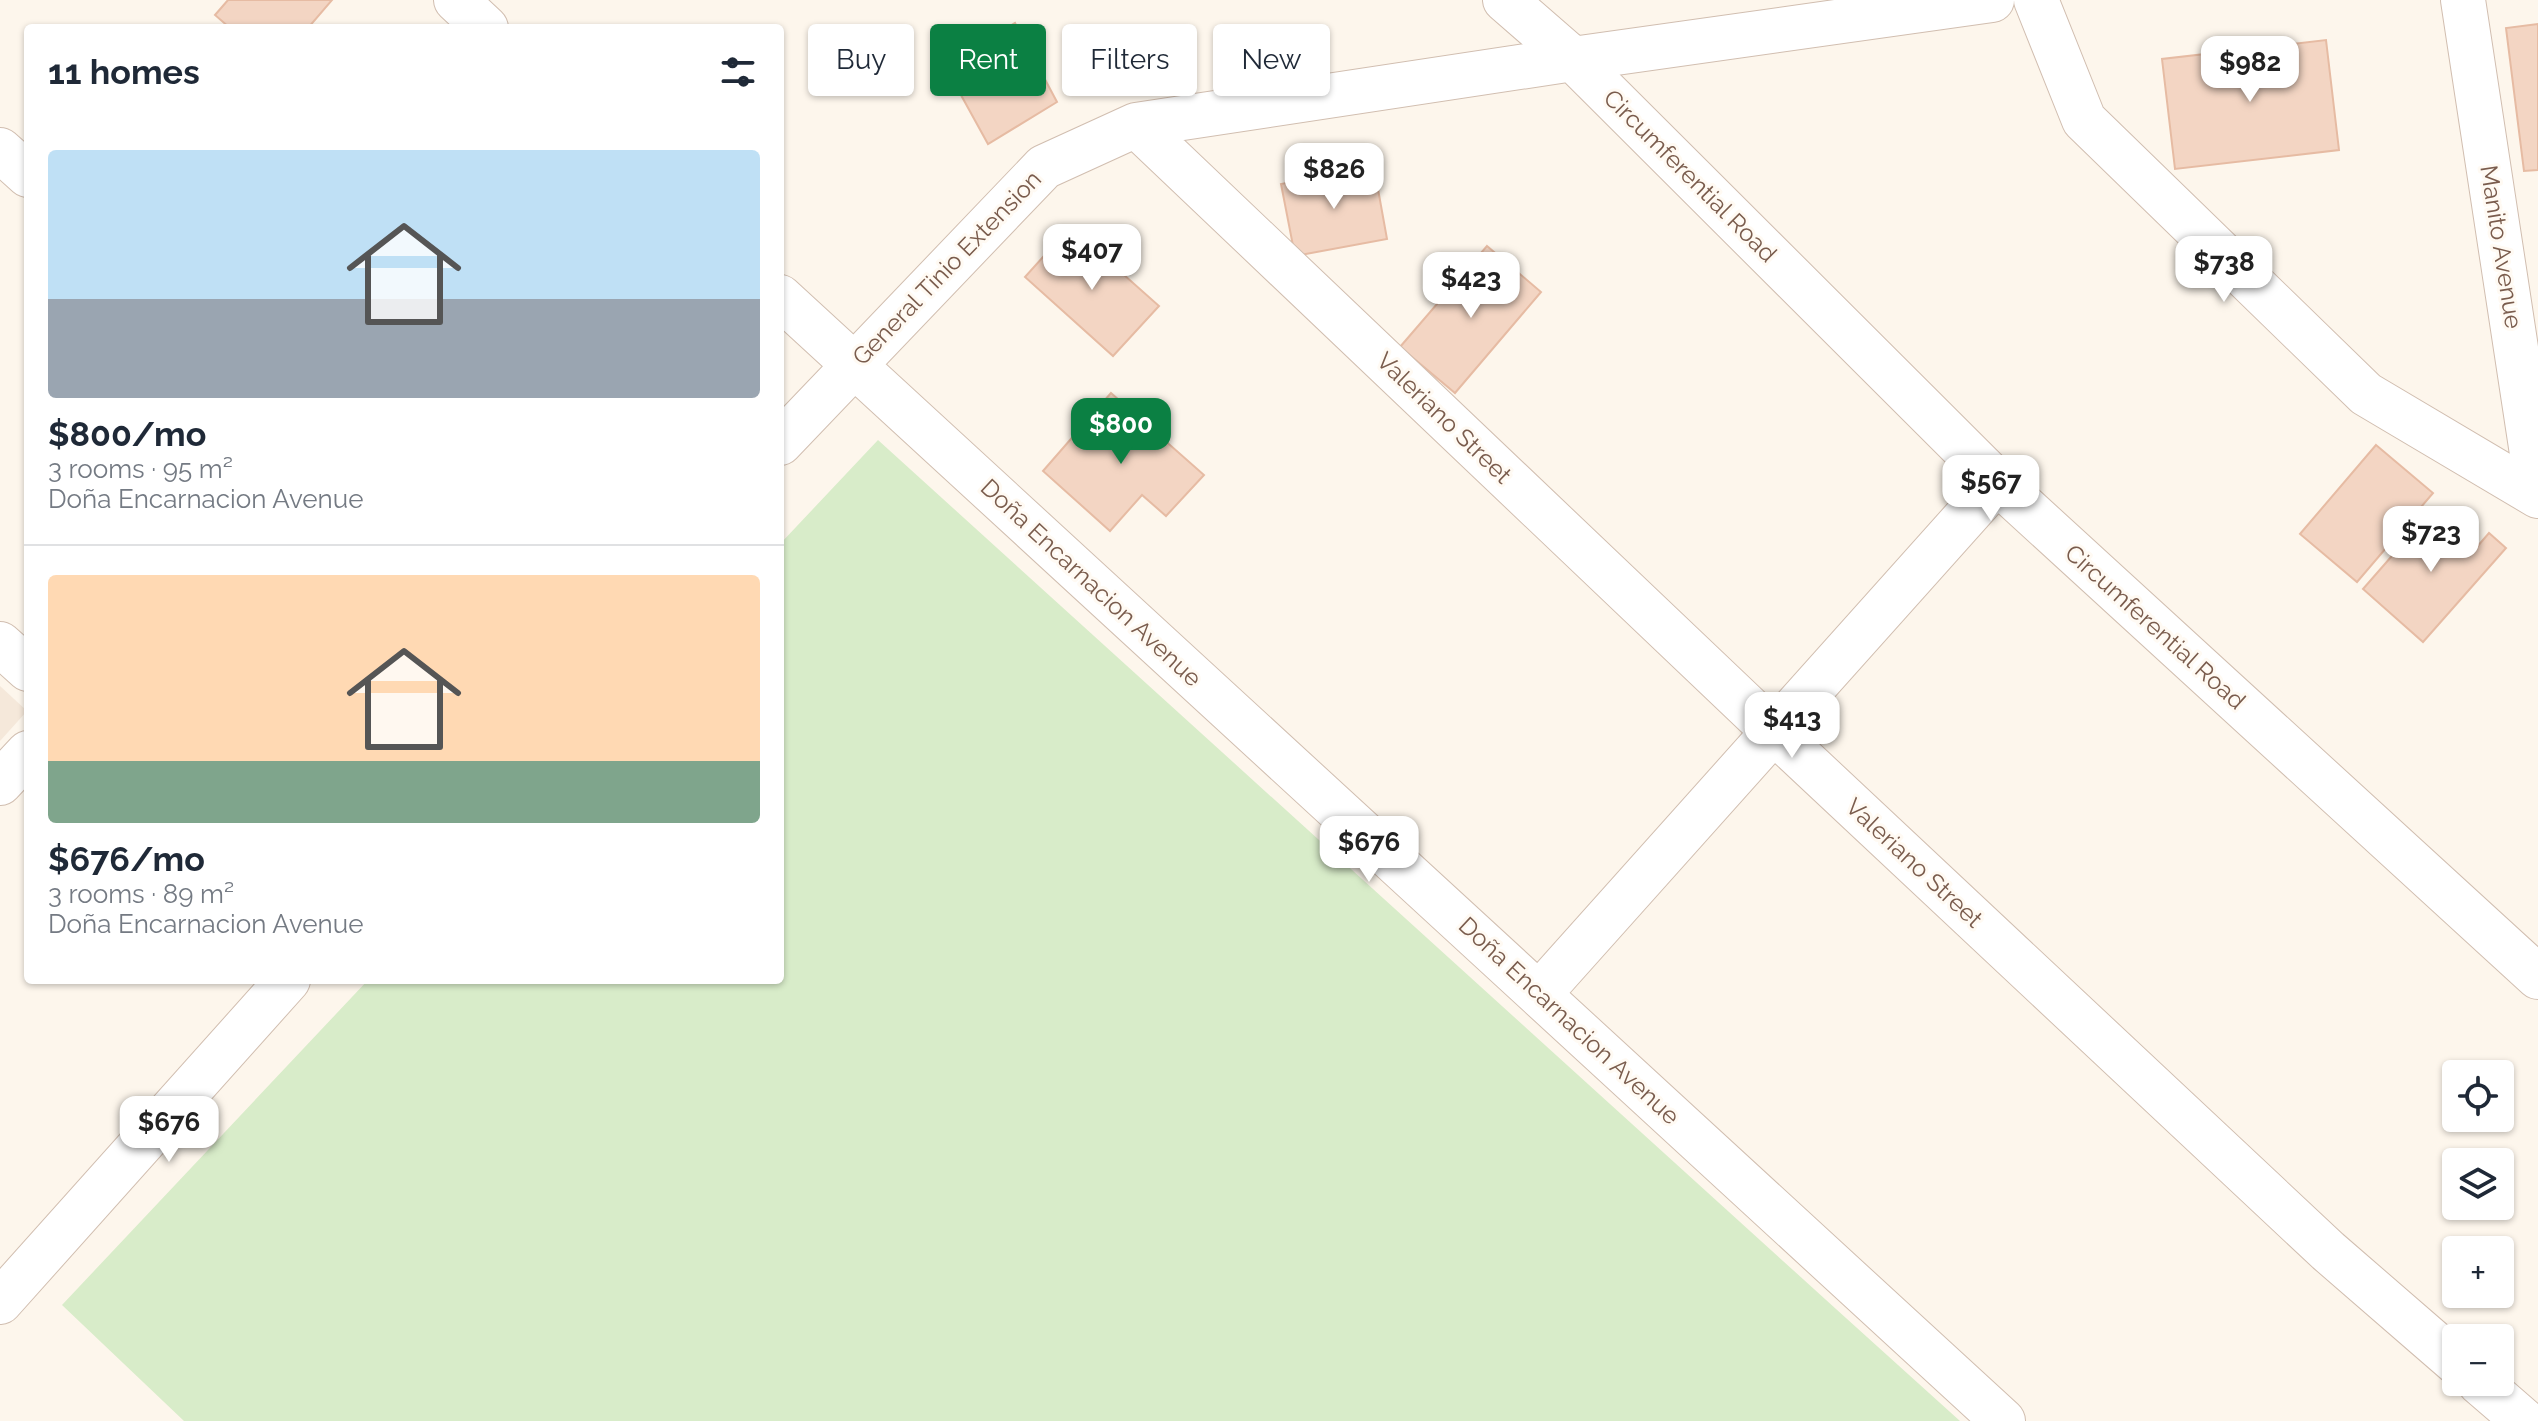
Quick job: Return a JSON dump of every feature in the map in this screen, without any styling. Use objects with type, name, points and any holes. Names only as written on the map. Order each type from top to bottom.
[{"type":"street","name":"Circumferential Road","points":[[1505,0],[1573,59],[1997,482],[2538,977]]},
{"type":"street","name":"General Tinio Extension","points":[[784,439],[1044,167],[1136,125],[1992,0]]},
{"type":"street","points":[[2036,0],[2084,120],[2366,394],[2538,495]]},
{"type":"street","name":"Manito Avenue","points":[[2463,0],[2538,495]]},
{"type":"street","name":"Valeriano Street","points":[[1136,125],[1773,731],[2328,1251],[2442,1350]]},
{"type":"street","points":[[0,150],[24,171]]},
{"type":"street","name":"Doña Encarnacion Avenue","points":[[784,301],[2003,1421]]},
{"type":"street","points":[[1539,994],[1997,482]]},
{"type":"street","points":[[0,644],[24,665]]},
{"type":"street","points":[[0,783],[24,757]]},
{"type":"street","points":[[0,1302],[284,984]]},
{"type":"street","points":[[2495,1396],[2524,1421]]},
{"type":"shaded area","points":[[0,686],[24,708],[24,714],[0,741]]},
{"type":"green space","points":[[878,440],[1960,1421],[184,1421],[62,1305],[364,984],[784,984],[784,540]]},
{"type":"building","points":[[228,0],[332,0],[311,24],[225,24],[215,15]]},
{"type":"building","points":[[2538,24],[2538,170],[2524,171],[2506,28]]},
{"type":"building","points":[[2326,40],[2339,150],[2175,169],[2162,59]]},
{"type":"building","points":[[1046,81],[1057,102],[988,144],[962,96],[1046,96]]},
{"type":"building","points":[[1374,167],[1387,239],[1295,256],[1281,184]]},
{"type":"building","points":[[1070,227],[1159,306],[1113,356],[1025,277]]},
{"type":"building","points":[[1487,246],[1541,292],[1455,393],[1400,347]]},
{"type":"building","points":[[1111,393],[1204,475],[1166,516],[1142,495],[1110,531],[1043,471]]},
{"type":"building","points":[[2376,445],[2433,493],[2357,582],[2300,534]]},
{"type":"building","points":[[2433,509],[2477,547],[2489,533],[2506,548],[2423,642],[2363,589]]}]
